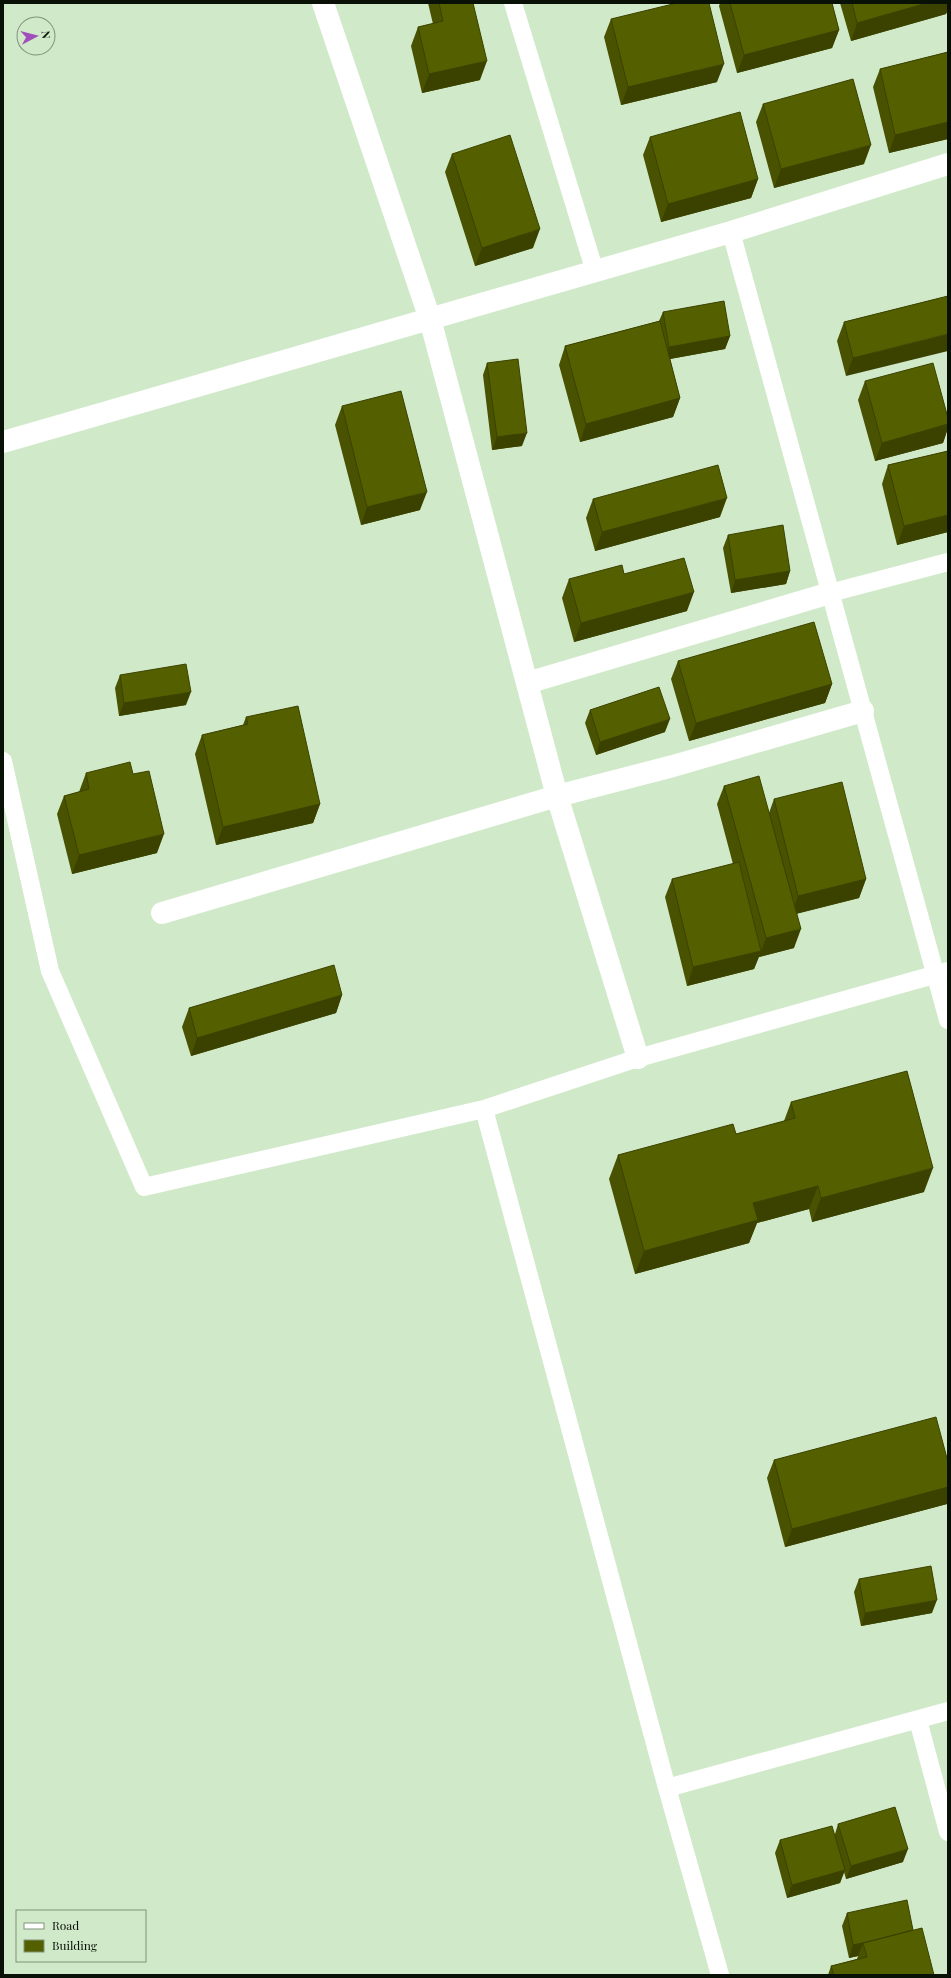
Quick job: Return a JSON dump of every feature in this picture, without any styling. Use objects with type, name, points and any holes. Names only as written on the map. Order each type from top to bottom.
[{"type":"street","points":[[323,3],[430,319],[557,796],[638,1058]]},
{"type":"street","points":[[3,442],[731,232],[948,164]]},
{"type":"street","points":[[527,683],[830,593]]},
{"type":"street","points":[[162,913],[557,796],[673,766],[863,711]]},
{"type":"lane","points":[[513,3],[595,272]]},
{"type":"lane","points":[[731,232],[863,711],[942,973],[948,1020]]},
{"type":"lane","points":[[830,593],[948,562]]},
{"type":"lane","points":[[3,761],[50,971],[144,1187],[484,1109],[638,1058],[942,973]]},
{"type":"lane","points":[[484,1109],[667,1788],[720,1975]]},
{"type":"lane","points":[[667,1788],[948,1711]]},
{"type":"lane","points":[[918,1720],[948,1832]]},
{"type":"building","points":[[439,3],[473,3],[487,61],[429,74],[418,27],[443,21]]},
{"type":"building","points":[[677,3],[709,3],[724,64],[628,87],[611,19]]},
{"type":"building","points":[[730,3],[832,3],[839,30],[744,55]]},
{"type":"building","points":[[852,3],[927,3],[857,23]]},
{"type":"building","points":[[948,52],[948,122],[895,135],[880,69]]},
{"type":"building","points":[[853,79],[871,145],[781,169],[763,104]]},
{"type":"building","points":[[740,112],[758,179],[668,204],[650,137]]},
{"type":"building","points":[[510,135],[540,229],[482,248],[452,154]]},
{"type":"building","points":[[948,296],[948,334],[853,358],[844,322]]},
{"type":"building","points":[[724,301],[730,336],[669,347],[663,312]]},
{"type":"building","points":[[660,321],[680,398],[586,424],[565,346]]},
{"type":"building","points":[[518,359],[527,433],[497,437],[487,363]]},
{"type":"building","points":[[933,363],[948,418],[948,424],[882,443],[865,381]]},
{"type":"building","points":[[401,391],[427,492],[367,507],[342,406]]},
{"type":"building","points":[[948,451],[948,515],[904,526],[888,465]]},
{"type":"building","points":[[718,465],[727,498],[602,532],[593,499]]},
{"type":"building","points":[[783,525],[790,571],[735,580],[728,535]]},
{"type":"building","points":[[684,558],[694,592],[581,623],[569,579],[622,565],[624,574]]},
{"type":"building","points":[[814,622],[832,684],[696,723],[678,661]]},
{"type":"building","points":[[186,664],[191,692],[124,703],[120,675]]},
{"type":"building","points":[[659,687],[670,719],[600,742],[590,710]]},
{"type":"building","points":[[298,706],[320,804],[223,827],[202,735],[248,724],[246,717]]},
{"type":"building","points":[[130,762],[133,774],[149,771],[164,834],[79,855],[64,796],[89,789],[86,773]]},
{"type":"building","points":[[759,776],[801,929],[766,938],[724,786]]},
{"type":"building","points":[[842,782],[866,879],[798,896],[774,799]]},
{"type":"building","points":[[739,862],[761,951],[693,967],[672,879]]},
{"type":"building","points":[[334,965],[342,995],[197,1038],[189,1008]]},
{"type":"building","points":[[907,1071],[933,1168],[821,1198],[818,1186],[753,1203],[758,1220],[644,1251],[618,1155],[733,1124],[736,1134],[795,1118],[791,1102]]},
{"type":"building","points":[[936,1417],[948,1462],[948,1487],[792,1529],[774,1460]]},
{"type":"building","points":[[931,1566],[937,1600],[865,1613],[859,1579]]},
{"type":"building","points":[[895,1807],[908,1849],[851,1866],[838,1824]]},
{"type":"building","points":[[832,1826],[845,1870],[792,1885],[780,1840]]},
{"type":"building","points":[[907,1900],[913,1930],[853,1945],[847,1913]]},
{"type":"building","points":[[922,1928],[934,1975],[834,1975],[831,1966],[867,1957],[863,1943]]}]
